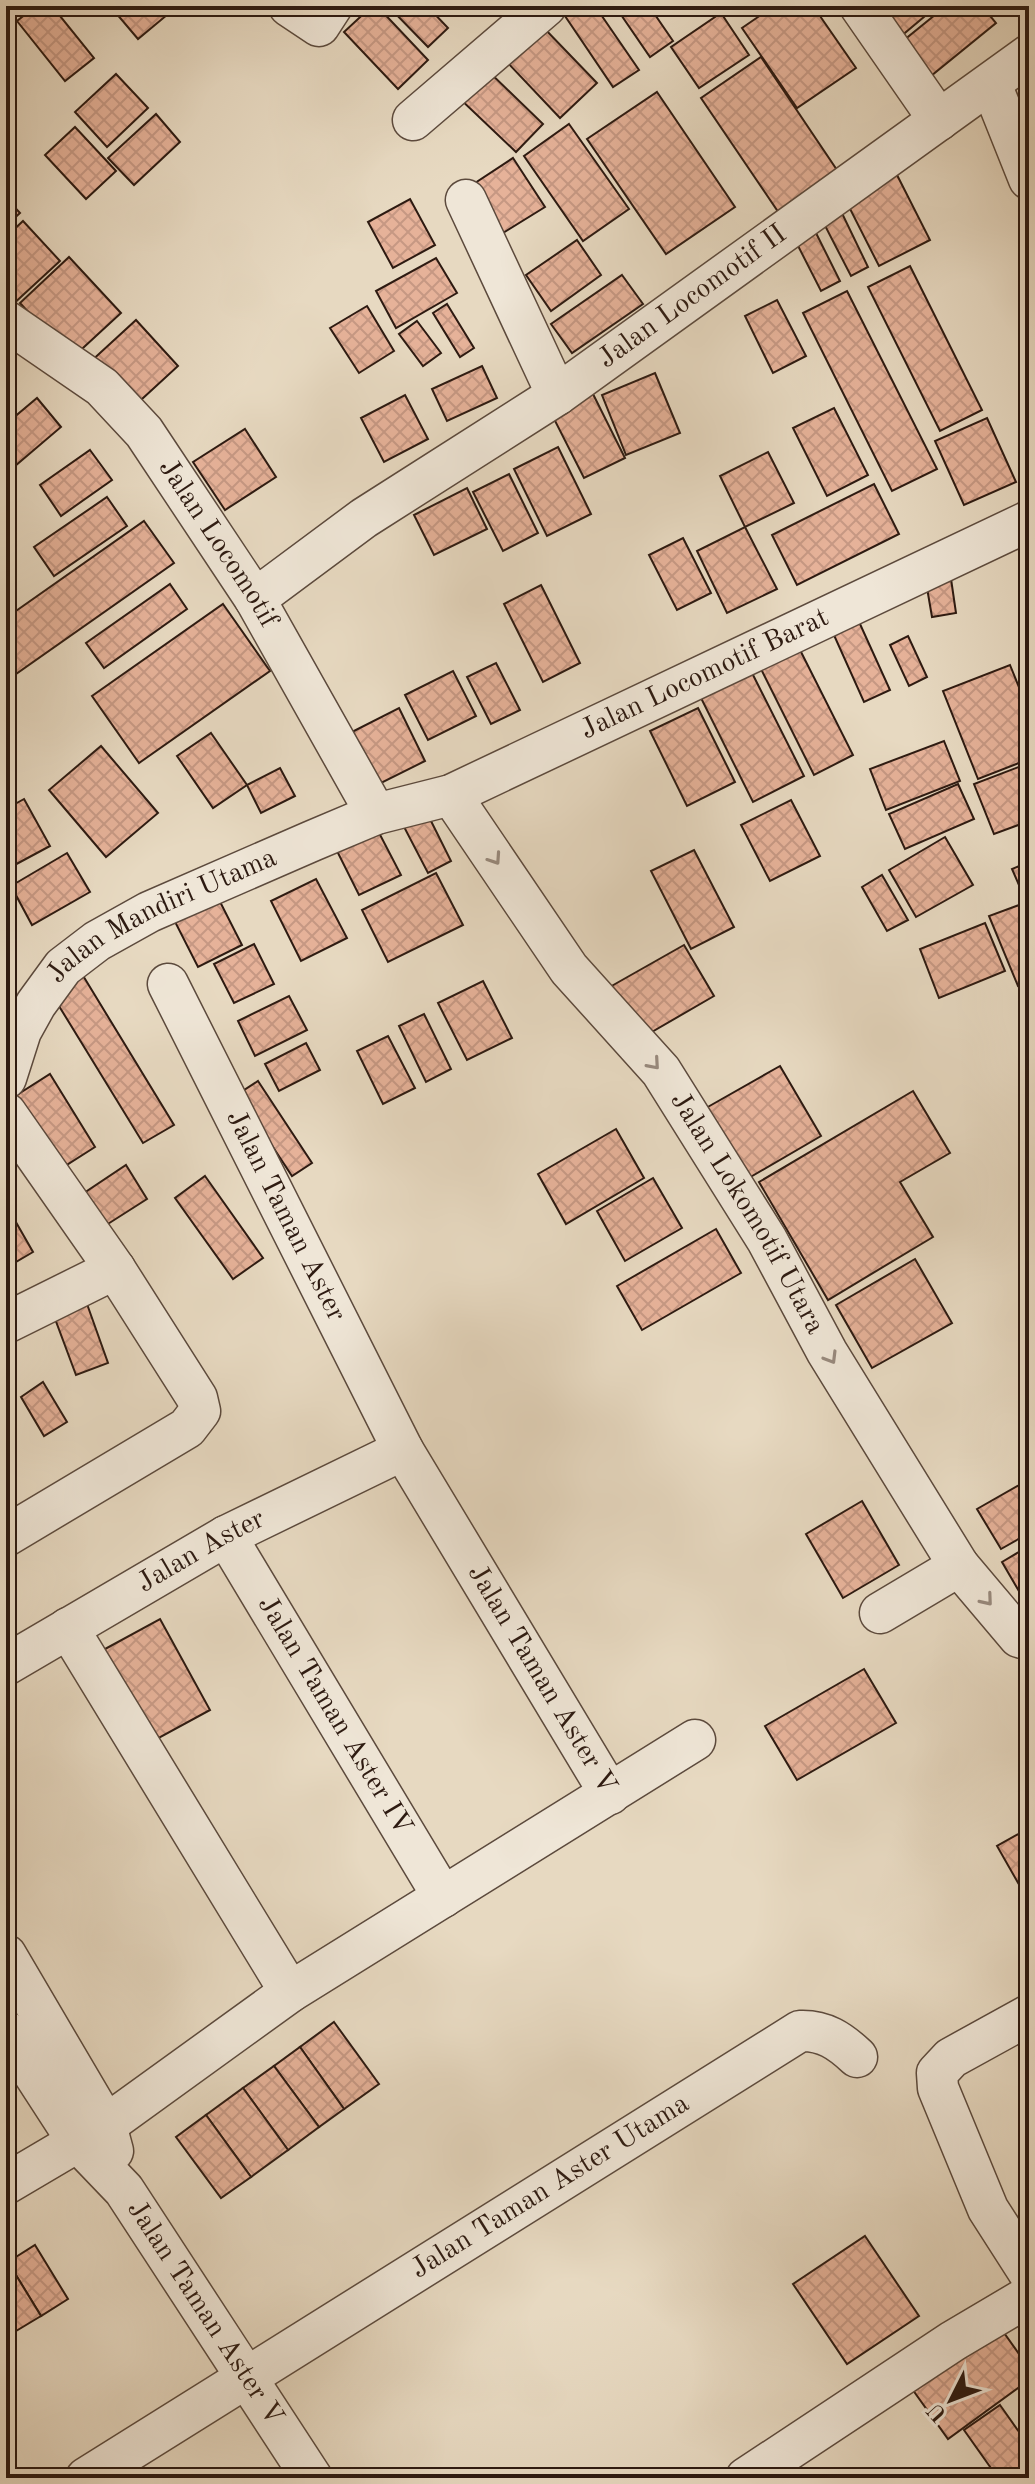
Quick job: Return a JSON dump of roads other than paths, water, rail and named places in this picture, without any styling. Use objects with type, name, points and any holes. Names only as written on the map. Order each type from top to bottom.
[{"type":"street","points":[[289,6],[319,26],[332,6]]},
{"type":"street","points":[[413,120],[546,6]]},
{"type":"street","points":[[860,6],[939,120]]},
{"type":"street","points":[[1029,55],[991,84],[1029,179]]},
{"type":"street","name":"Jalan Locomotif II","points":[[255,599],[388,502],[557,395],[991,84]]},
{"type":"street","points":[[466,200],[557,395]]},
{"type":"street","name":"Jalan Locomotif","points":[[6,321],[91,378],[136,424],[255,599],[376,814]]},
{"type":"street","name":"Jalan Locomotif Barat","points":[[376,814],[451,795],[1029,521]]},
{"type":"street","name":"Jalan Lokomotif Utara","points":[[451,795],[569,969],[661,1071],[767,1240],[827,1352],[959,1566],[1019,1637],[1029,1640]]},
{"type":"street","name":"Jalan Mandiri Utama","points":[[6,1078],[21,1031],[36,1004],[63,967],[97,941],[149,912],[376,814]]},
{"type":"street","name":"Jalan Taman Aster","points":[[168,984],[403,1450]]},
{"type":"street","points":[[6,1113],[115,1269],[197,1398],[200,1411],[187,1428],[6,1536]]},
{"type":"street","points":[[6,1323],[115,1269]]},
{"type":"street","name":"Jalan Aster","points":[[6,1665],[226,1536],[403,1450]]},
{"type":"street","name":"Jalan Taman Aster V","points":[[6,2184],[92,2134],[290,1992],[610,1794],[403,1450]]},
{"type":"street","name":"Jalan Taman Aster IV","points":[[226,1536],[443,1897]]},
{"type":"street","points":[[880,1613],[959,1566]]},
{"type":"street","points":[[68,1628],[290,1992]]},
{"type":"street","points":[[610,1794],[695,1740]]},
{"type":"street","name":"Jalan Taman Aster V","points":[[6,1955],[92,2134],[124,2190],[312,2478]]},
{"type":"street","points":[[1029,2015],[951,2058],[937,2073],[938,2088],[988,2209],[1029,2273]]},
{"type":"street","name":"Jalan Taman Aster Utama","points":[[86,2478],[800,2031],[814,2030],[829,2036],[857,2057]]},
{"type":"street","name":"Jalan Taman Aster V","points":[[6,2031],[92,2134]]},
{"type":"street","points":[[746,2478],[953,2341],[1029,2296]]}]
